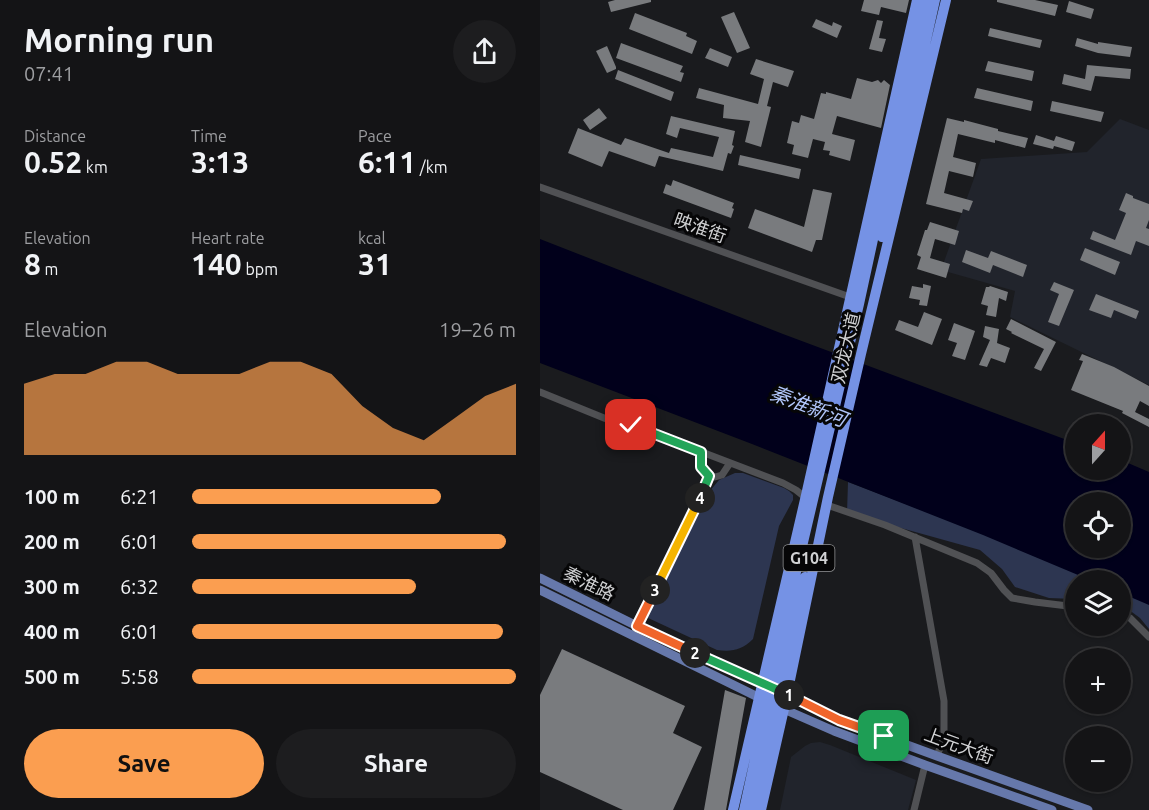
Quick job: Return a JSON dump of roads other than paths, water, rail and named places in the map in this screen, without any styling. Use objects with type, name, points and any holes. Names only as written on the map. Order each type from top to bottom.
[{"type":"highway","name":"双龙大道","points":[[733,810],[839,347],[859,302],[917,0]]},
{"type":"highway","name":"G104","points":[[744,810],[925,0]]},
{"type":"highway","name":"G104","points":[[753,810],[802,588],[859,302],[935,0]]},
{"type":"highway","name":"双龙大道","points":[[761,810],[861,354],[946,0]]},
{"type":"main road","name":"秦淮路","points":[[540,578],[637,626],[787,694]]},
{"type":"main road","name":"秦淮路","points":[[540,590],[784,709]]},
{"type":"main road","name":"上元大街","points":[[787,694],[839,720],[1088,810]]},
{"type":"main road","name":"上元大街","points":[[784,709],[834,731],[1052,810]]},
{"type":"street","name":"映淮街","points":[[540,187],[859,302]]},
{"type":"street","points":[[540,392],[604,418],[631,425],[783,483],[806,494]]},
{"type":"street","points":[[701,452],[701,467],[709,476],[722,475],[730,463]]},
{"type":"street","points":[[633,636],[709,476]]},
{"type":"street","points":[[828,501],[977,563],[991,573],[1012,598],[1065,606]]},
{"type":"street","points":[[915,537],[944,701],[944,737],[937,756]]},
{"type":"street","points":[[1131,619],[1149,637]]},
{"type":"street","points":[[914,810],[925,765]]},
{"type":"water","name":"秦淮新河","points":[[540,239],[783,334],[1065,439],[1065,480],[1131,480],[1131,464],[1149,472],[1149,605],[1131,597],[1131,570],[1066,570],[752,444],[540,363]]}]
